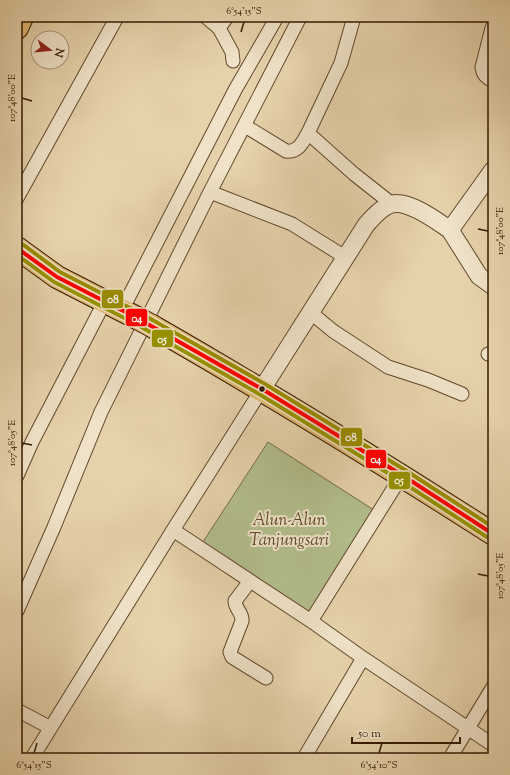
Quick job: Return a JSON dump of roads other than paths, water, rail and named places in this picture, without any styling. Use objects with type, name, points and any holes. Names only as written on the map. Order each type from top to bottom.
[{"type":"highway","points":[[17,28],[22,17]]},
{"type":"highway","points":[[17,248],[57,277],[130,314],[262,390],[402,475],[493,534]]},
{"type":"street","points":[[17,198],[116,17]]},
{"type":"street","points":[[206,17],[219,28],[232,52],[233,61]]},
{"type":"street","points":[[219,28],[227,17]]},
{"type":"street","points":[[17,456],[32,442],[130,314],[236,90],[277,17]]},
{"type":"street","points":[[17,610],[54,527],[102,412],[210,192],[300,17]]},
{"type":"street","points":[[244,126],[286,151],[292,152],[297,150],[308,133],[341,63],[354,17]]},
{"type":"street","points":[[492,28],[482,67],[482,73],[493,81]]},
{"type":"street","points":[[308,133],[354,174],[392,204]]},
{"type":"street","points":[[450,230],[493,170]]},
{"type":"street","points":[[210,192],[292,224],[345,257]]},
{"type":"street","points":[[32,758],[49,727],[71,695],[310,312],[366,225],[374,216],[392,204],[401,204],[427,214],[450,230],[479,276],[493,286]]},
{"type":"street","points":[[310,312],[333,331],[388,367],[428,380],[462,394]]},
{"type":"street","points":[[17,476],[32,442]]},
{"type":"street","points":[[311,621],[402,475]]},
{"type":"street","points":[[173,530],[311,621],[363,658],[493,745]]},
{"type":"street","points":[[250,581],[235,601],[236,607],[242,615],[242,621],[230,652],[232,657],[266,678]]},
{"type":"street","points":[[304,758],[363,658]]},
{"type":"street","points":[[450,758],[493,687]]},
{"type":"street","points":[[17,710],[49,727]]},
{"type":"park label","name":"Alun-Alun Tanjungsari","points":[[289,529]]}]
